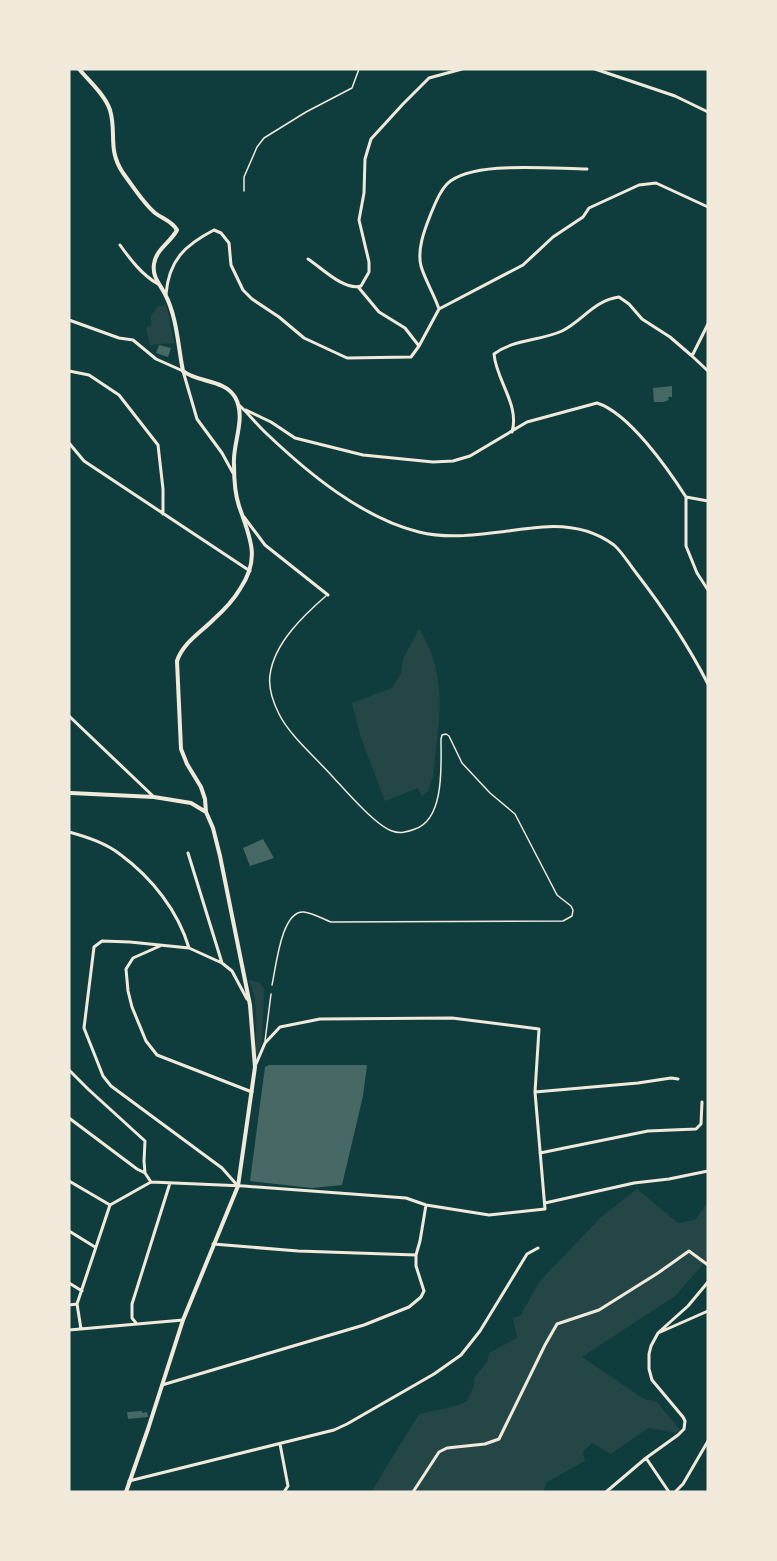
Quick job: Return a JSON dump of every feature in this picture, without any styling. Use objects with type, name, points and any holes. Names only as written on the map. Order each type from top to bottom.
[{"type":"street","points":[[79,69],[108,103],[112,123],[112,148],[123,173],[143,201],[154,212],[174,225],[177,230],[155,258],[154,273],[166,296],[172,315],[183,371],[196,419],[222,453],[235,476]]},
{"type":"street","points":[[358,287],[369,272],[359,220],[364,193],[365,159],[371,139],[429,78],[462,69]]},
{"type":"street","points":[[595,69],[675,96],[708,112]]},
{"type":"street","points":[[439,309],[421,264],[421,248],[431,214],[447,184],[465,173],[498,168],[587,169]]},
{"type":"street","points":[[166,296],[171,270],[178,257],[185,248],[214,230],[221,233],[229,243],[231,266],[243,290],[304,338],[347,358],[411,357],[420,346],[439,309],[524,265],[554,237],[583,217],[589,208],[639,185],[656,183],[708,207]]},
{"type":"street","points":[[120,245],[133,262],[158,284]]},
{"type":"street","points":[[308,259],[337,280],[358,287],[379,312],[405,328],[420,346]]},
{"type":"street","points":[[512,433],[514,425],[508,394],[494,354],[513,343],[569,327],[608,298],[619,297],[629,304],[642,319],[670,337],[708,371]]},
{"type":"street","points":[[69,320],[119,338],[133,340],[156,359],[191,376],[213,382],[235,396],[239,415],[233,463],[237,496],[251,538],[253,558],[250,571],[241,588],[227,607],[180,652],[177,661],[180,738],[186,764],[206,799],[206,812],[213,828],[220,856],[250,1005],[255,1067],[252,1092],[238,1186],[183,1320],[126,1492]]},
{"type":"street","points":[[692,356],[708,324]]},
{"type":"street","points":[[69,371],[89,375],[119,395],[159,445],[163,514]]},
{"type":"street","points":[[238,404],[266,434],[317,478],[361,507],[400,527],[421,533],[475,535],[533,527],[567,527],[588,531],[603,538],[623,555],[666,611],[708,684]]},
{"type":"street","points":[[244,410],[271,422],[295,438],[363,455],[433,462],[453,461],[470,456],[527,422],[597,404],[604,406],[617,413],[668,469],[686,497],[686,546],[697,573],[708,590]]},
{"type":"street","points":[[69,443],[84,461],[250,571]]},
{"type":"street","points":[[686,497],[708,501]]},
{"type":"street","points":[[244,518],[265,545],[328,595]]},
{"type":"street","points":[[69,716],[154,797]]},
{"type":"street","points":[[70,792],[154,797],[191,803],[206,812]]},
{"type":"street","points":[[69,832],[121,854],[143,875],[161,894],[179,921],[189,948]]},
{"type":"street","points":[[188,853],[222,963]]},
{"type":"street","points":[[238,1186],[214,1161],[111,1086],[103,1076],[84,1028],[94,947],[102,940],[189,948],[222,963],[232,971],[250,1005]]},
{"type":"street","points":[[162,945],[133,958],[126,969],[132,1007],[146,1041],[157,1055],[252,1092]]},
{"type":"street","points":[[81,1329],[77,1304],[110,1206],[152,1182],[406,1198],[426,1205],[489,1215],[545,1209],[536,1092],[539,1029],[452,1018],[320,1019],[280,1027],[265,1043],[255,1067]]},
{"type":"street","points":[[69,1070],[146,1141],[145,1173]]},
{"type":"street","points":[[536,1092],[678,1079]]},
{"type":"street","points":[[540,1153],[648,1131],[696,1129],[701,1124],[702,1102]]},
{"type":"street","points":[[69,1118],[145,1173],[152,1182]]},
{"type":"street","points":[[545,1203],[708,1170]]},
{"type":"street","points":[[69,1181],[110,1206]]},
{"type":"street","points":[[136,1323],[132,1318],[132,1304],[171,1182]]},
{"type":"street","points":[[162,1385],[364,1325],[409,1307],[421,1297],[424,1291],[416,1266],[416,1255],[426,1205]]},
{"type":"street","points":[[69,1231],[95,1247]]},
{"type":"street","points":[[213,1244],[298,1251],[416,1255]]},
{"type":"street","points":[[129,1481],[334,1430],[347,1424],[451,1363],[470,1345],[480,1331],[527,1254],[538,1248]]},
{"type":"street","points":[[412,1492],[439,1452],[447,1448],[485,1444],[499,1439],[557,1324],[599,1310],[689,1251],[708,1265]]},
{"type":"street","points":[[606,1492],[684,1429],[683,1417],[652,1380],[649,1369],[651,1346],[658,1333],[688,1306],[708,1282]]},
{"type":"street","points":[[69,1283],[82,1291]]},
{"type":"street","points":[[69,1305],[77,1304]]},
{"type":"street","points":[[658,1333],[708,1311]]},
{"type":"street","points":[[69,1330],[183,1320]]},
{"type":"street","points":[[675,1492],[683,1484],[708,1441]]},
{"type":"street","points":[[280,1444],[288,1486],[284,1492]]},
{"type":"street","points":[[646,1458],[669,1492]]},
{"type":"lane","points":[[272,985],[287,921],[297,913],[303,912],[331,922],[563,921],[572,916],[573,910],[557,895],[515,814],[490,793],[462,763],[446,734],[442,735],[441,739],[441,777],[438,797],[430,815],[419,828],[406,832],[392,831],[380,824],[344,789],[280,717],[270,694],[270,674],[278,652],[309,610],[328,595]]},
{"type":"lane","points":[[265,1043],[271,994]]},
{"type":"path","points":[[244,191],[244,177],[257,147],[264,138],[306,112],[352,88],[356,83],[359,69]]},
{"type":"shaded area","points":[[166,305],[174,343],[150,345],[146,328],[151,325],[151,316],[158,306]]},
{"type":"shaded area","points":[[419,629],[429,647],[438,683],[439,719],[433,777],[428,791],[422,797],[418,788],[385,801],[361,738],[352,703],[392,688],[401,674],[403,659]]},
{"type":"shaded area","points":[[249,981],[260,983],[264,989],[262,1042],[256,1056],[256,1008]]},
{"type":"shaded area","points":[[637,1189],[678,1223],[695,1220],[708,1202],[708,1257],[675,1296],[582,1357],[644,1399],[657,1402],[680,1430],[677,1433],[648,1428],[611,1454],[592,1443],[583,1452],[585,1461],[547,1482],[543,1492],[371,1492],[419,1414],[467,1401],[474,1386],[474,1378],[487,1362],[489,1353],[517,1338],[513,1318],[520,1316],[540,1281],[601,1217]]},
{"type":"building","points":[[159,345],[171,348],[168,357],[156,353]]},
{"type":"building","points":[[672,386],[672,397],[668,397],[669,400],[654,402],[653,388]]},
{"type":"building","points":[[263,839],[274,858],[250,866],[243,848]]},
{"type":"building","points":[[269,1065],[367,1065],[363,1096],[342,1185],[312,1188],[250,1181],[265,1067]]},
{"type":"building","points":[[142,1411],[142,1413],[147,1412],[148,1417],[128,1419],[127,1412]]}]
